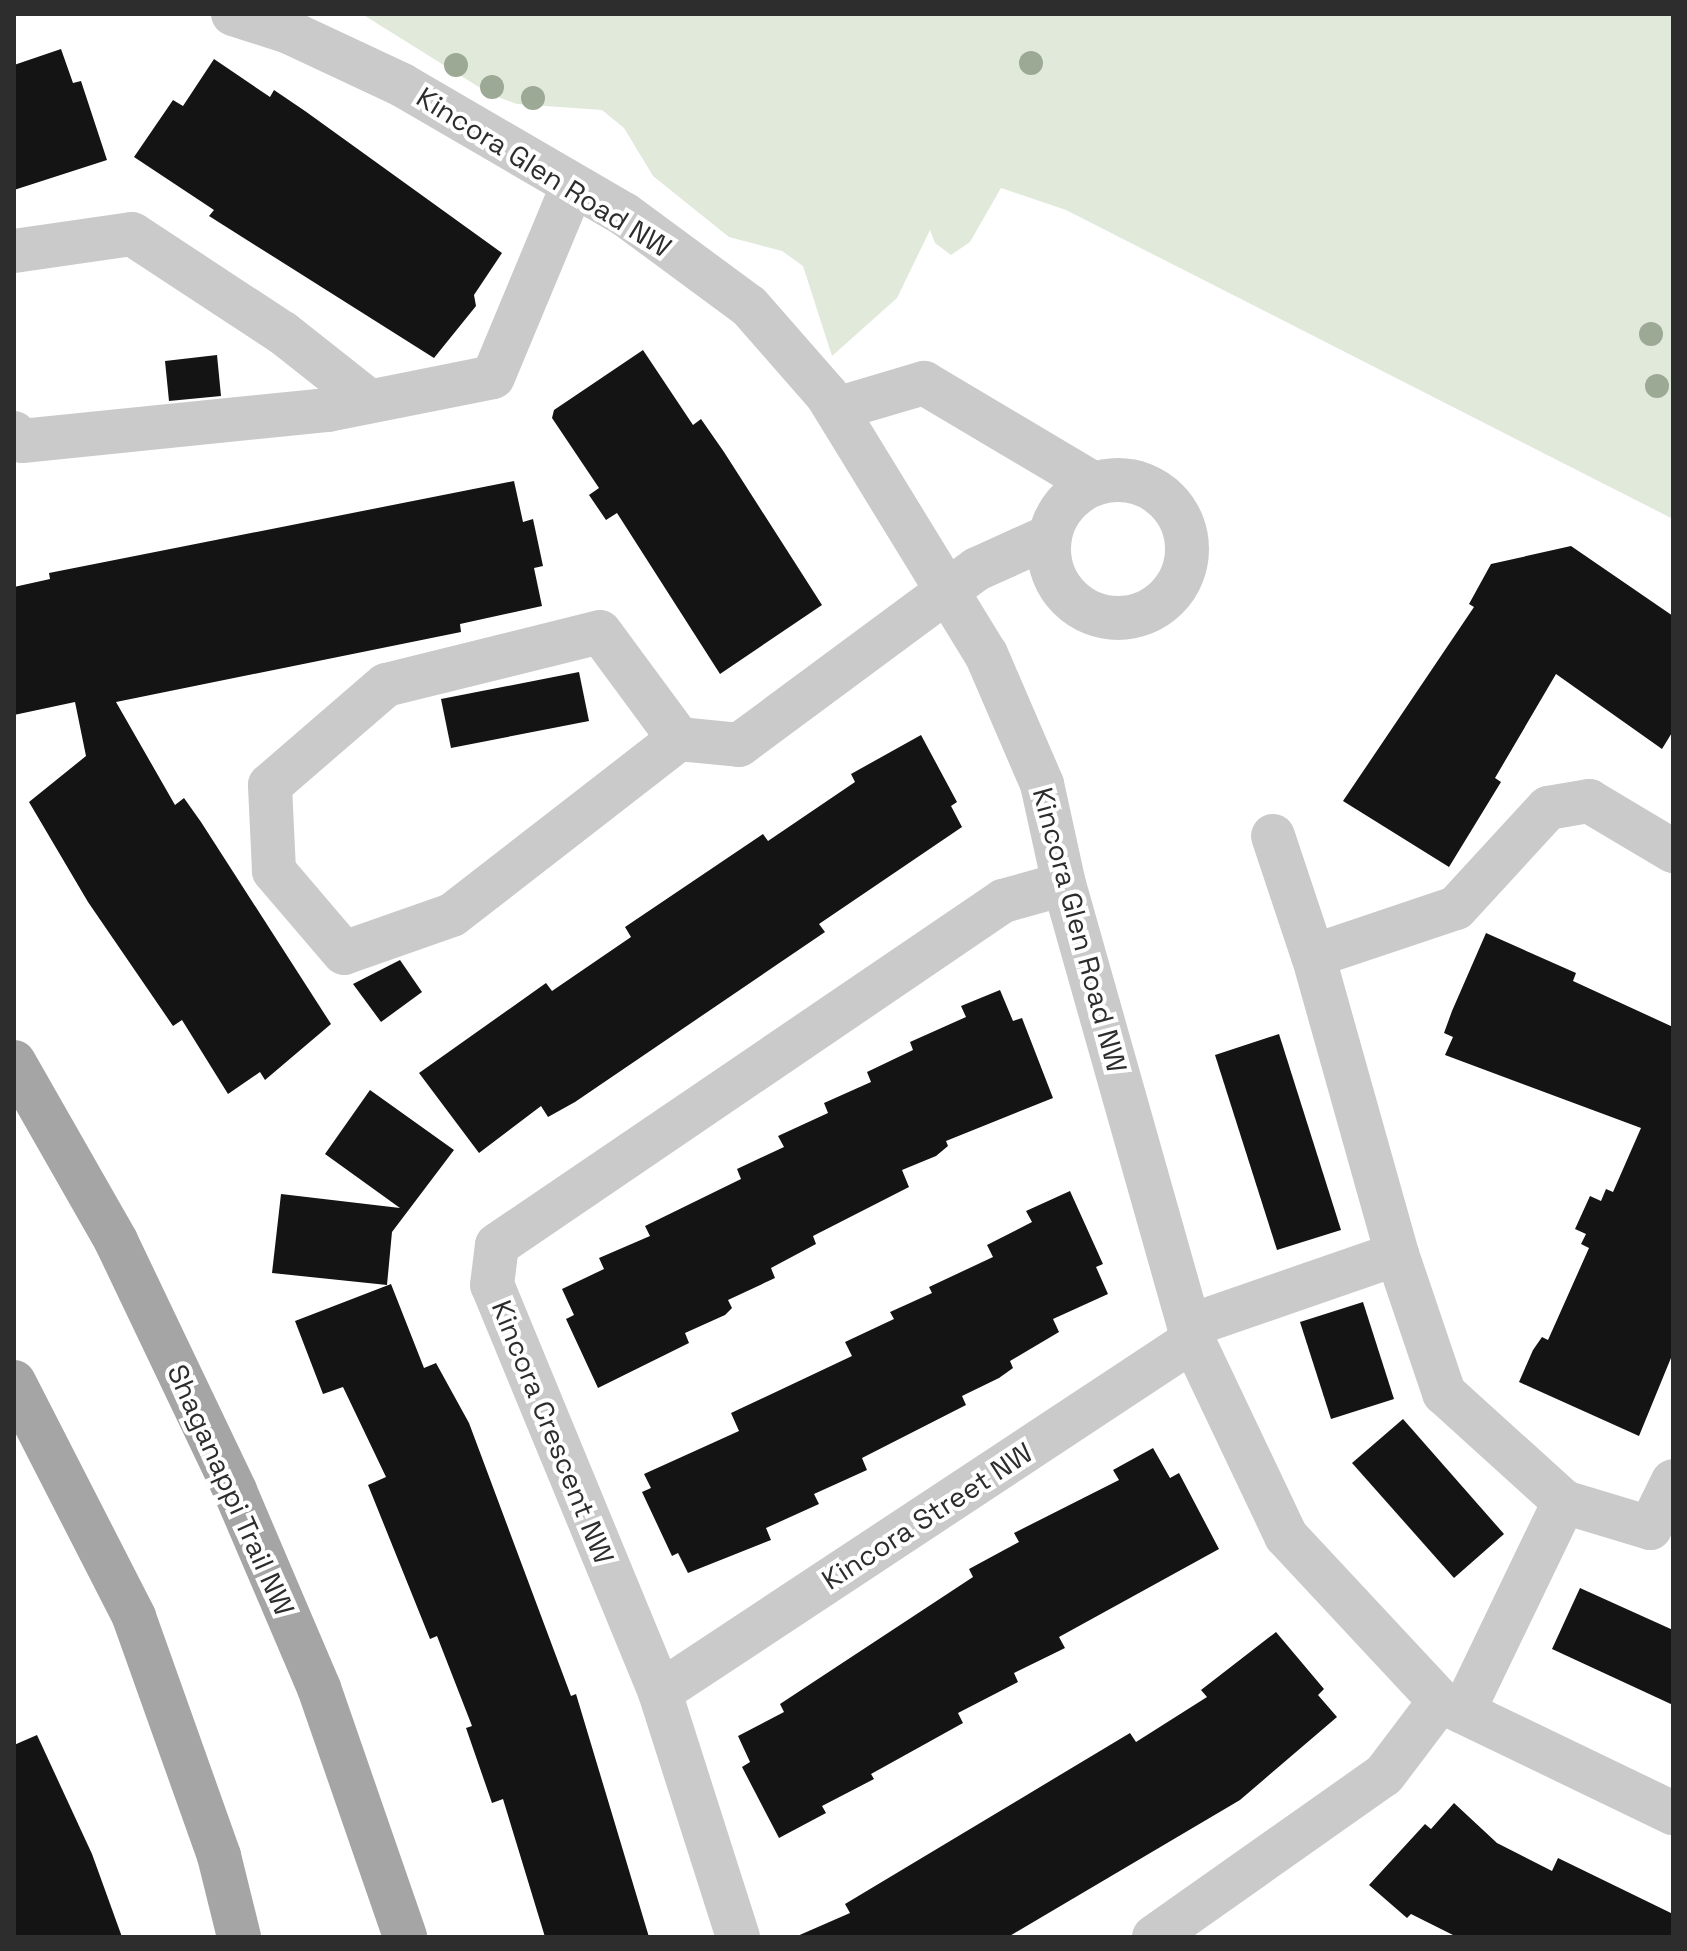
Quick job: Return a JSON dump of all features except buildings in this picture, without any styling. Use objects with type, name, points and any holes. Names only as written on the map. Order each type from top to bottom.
[{"type":"main road","name":"Shaganappi Trail NW","points":[[14,1062],[116,1241],[235,1491],[319,1688],[405,1937]]},
{"type":"main road","points":[[14,1382],[134,1617],[219,1856],[239,1937]]},
{"type":"street","name":"Kincora Glen Road NW","points":[[233,14],[289,32],[402,85],[624,214],[749,306],[836,409],[986,654],[1042,784],[1064,884],[1191,1333],[1286,1536],[1452,1706],[1673,1813]]},
{"type":"street","name":"Kincora Glen Road NW","points":[[330,14],[402,85]]},
{"type":"street","points":[[14,433],[22,441],[369,401],[493,377],[573,185]]},
{"type":"street","points":[[14,251],[132,234],[283,333],[369,401]]},
{"type":"street","points":[[836,409],[924,383],[1094,484]]},
{"type":"street","points":[[679,739],[600,632],[386,685],[270,785],[274,871],[344,953],[452,915],[679,739],[739,745],[977,569],[1050,536],[1074,496],[1094,484],[1137,483],[1173,507],[1187,547],[1175,588],[1141,614],[1093,613],[1057,583],[1050,536]]},
{"type":"street","points":[[1313,956],[1456,908],[1548,808],[1589,801],[1673,851]]},
{"type":"street","points":[[1273,836],[1313,956],[1397,1254],[1444,1393],[1564,1502],[1650,1528],[1673,1481]]},
{"type":"street","name":"Kincora Crescent NW","points":[[738,1937],[660,1692],[492,1285],[497,1245],[1003,901],[1064,884]]},
{"type":"street","name":"Kincora Street NW","points":[[660,1692],[1191,1333],[1397,1254]]},
{"type":"street","points":[[1154,1937],[1384,1775],[1452,1706],[1564,1502]]},
{"type":"shaded area","points":[[362,14],[1673,14],[1673,519],[1066,210],[1001,188],[970,242],[951,255],[935,243],[930,230],[897,298],[832,356],[803,266],[782,251],[729,237],[653,176],[624,128],[602,110],[517,104],[490,94]]}]
